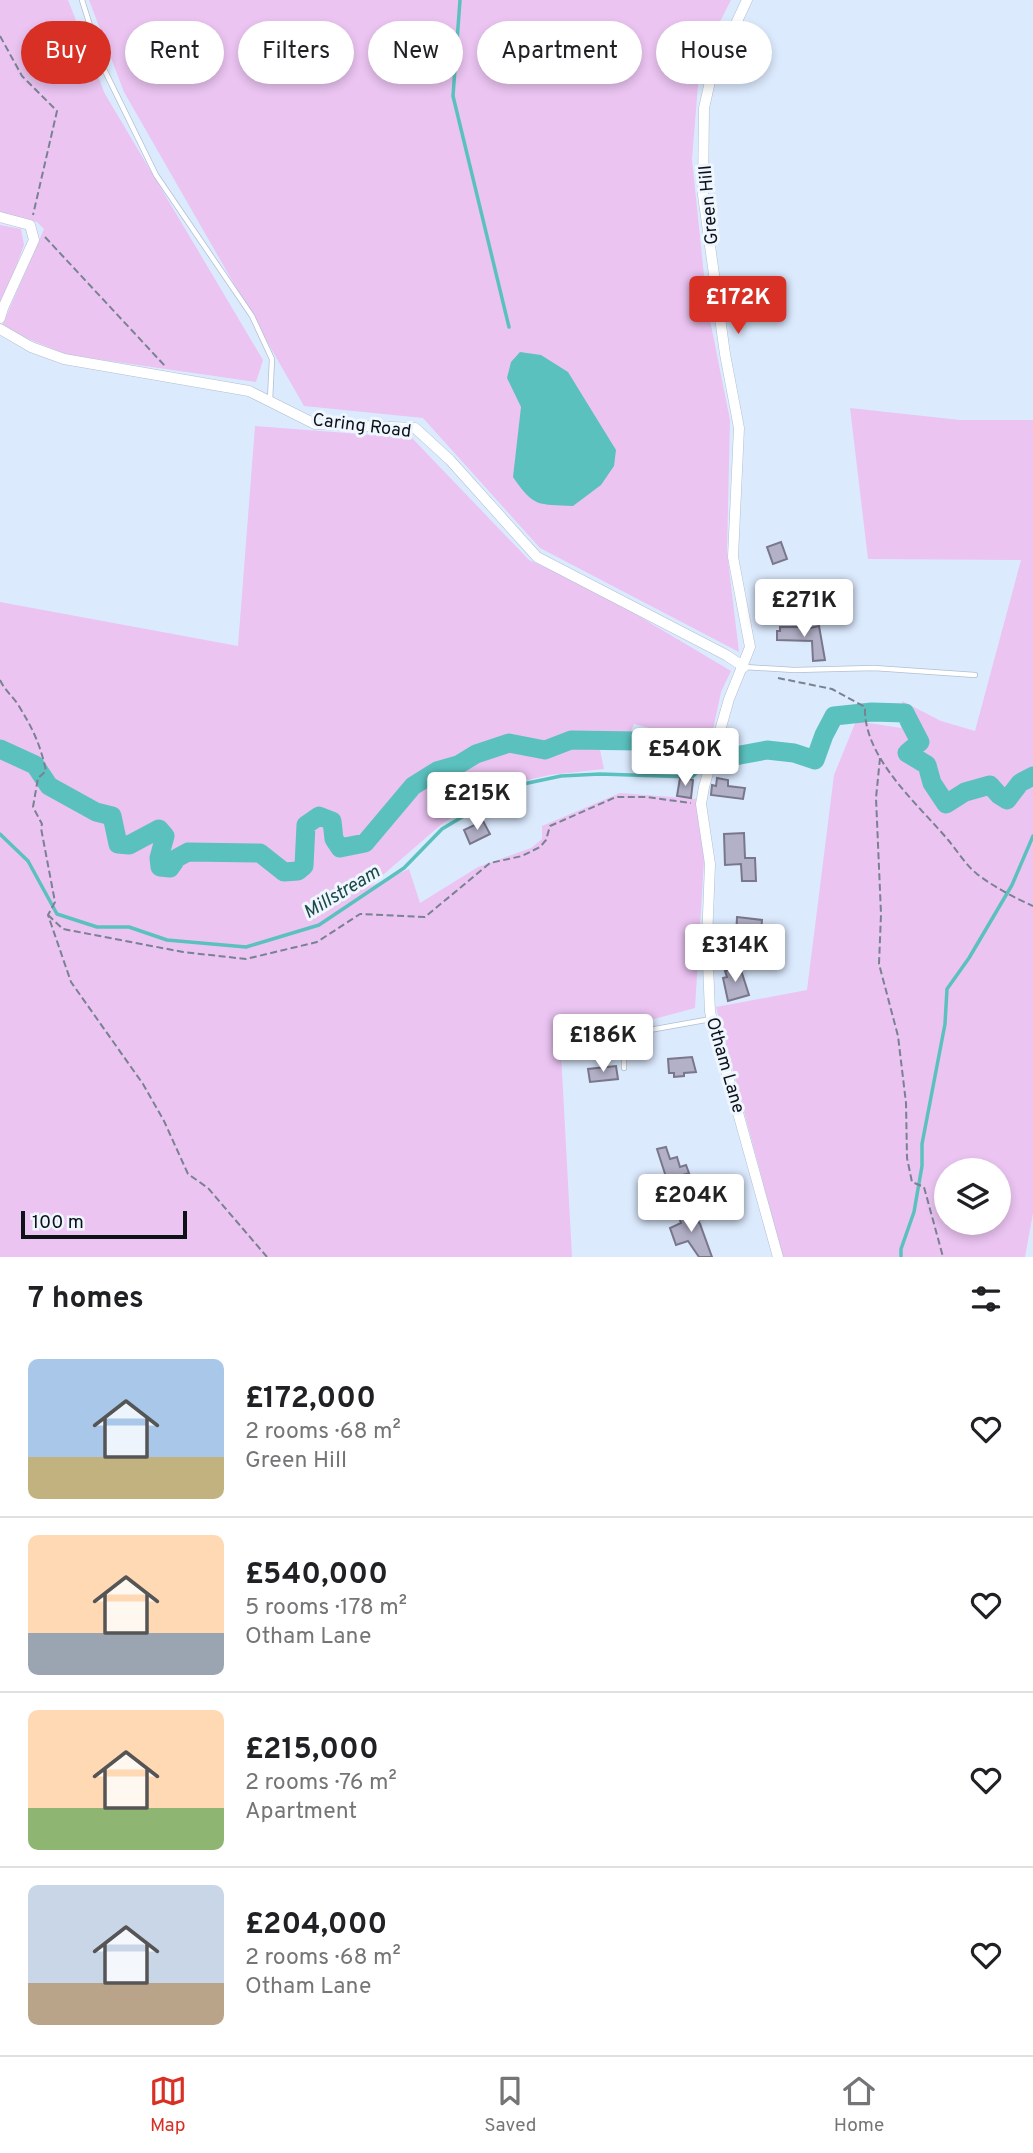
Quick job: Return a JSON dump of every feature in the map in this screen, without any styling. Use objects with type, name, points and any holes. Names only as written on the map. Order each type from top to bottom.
[{"type":"street","name":"Green Hill","points":[[744,667],[750,647],[733,557],[739,428],[725,354],[703,195],[704,108],[710,77],[747,0]]},
{"type":"street","points":[[0,218],[30,225],[34,240],[2,307],[0,318]]},
{"type":"street","name":"Caring Road","points":[[0,329],[32,347],[64,359],[248,391],[315,424],[415,428],[450,460],[537,557],[726,655],[744,667]]},
{"type":"street","name":"Otham Lane","points":[[744,667],[729,699],[701,804],[709,864],[706,940],[712,1019],[778,1257]]},
{"type":"lane","points":[[82,0],[103,67],[156,175],[251,316],[272,359],[270,401]]},
{"type":"lane","points":[[744,667],[794,670],[874,668],[975,675]]},
{"type":"lane","points":[[624,1068],[624,1048],[630,1036],[712,1019]]},
{"type":"path","points":[[0,36],[22,76],[57,111],[30,225],[44,236],[169,370],[169,379]]},
{"type":"path","points":[[779,678],[832,689],[865,707],[865,719],[880,758],[901,788],[977,874],[1002,891],[1033,906]]},
{"type":"path","points":[[0,680],[40,743],[46,771],[38,778],[33,807],[42,824],[55,902],[48,915],[58,951],[71,982],[144,1084],[188,1174],[208,1188],[267,1257]]},
{"type":"path","points":[[880,758],[876,798],[879,964],[898,1035],[906,1102],[907,1157],[912,1182],[924,1187],[943,1257]]},
{"type":"path","points":[[48,915],[63,929],[183,952],[246,959],[317,942],[360,914],[425,917],[490,863],[532,852],[546,840],[550,826],[616,797],[646,797],[701,804]]},
{"type":"shaded area","points":[[0,0],[68,0],[76,21],[21,21],[21,84],[101,84],[263,360],[256,382],[68,355],[1,328],[44,229],[37,222],[0,213]]},
{"type":"shaded area","points":[[89,0],[731,0],[720,21],[656,21],[656,84],[698,84],[692,159],[707,305],[730,420],[727,552],[739,652],[540,548],[423,418],[304,406],[124,92],[111,58],[111,21],[97,21]]},
{"type":"shaded area","points":[[0,225],[21,229],[24,245],[0,310]]},
{"type":"shaded area","points":[[520,352],[541,355],[568,372],[616,450],[614,466],[601,485],[573,506],[538,502],[526,494],[513,477],[521,407],[507,378],[511,362]]},
{"type":"shaded area","points":[[850,408],[960,420],[1033,420],[1033,1213],[1025,1257],[783,1257],[716,1007],[807,990],[834,775],[856,721],[901,728],[902,701],[941,721],[975,731],[1021,560],[868,559]]},
{"type":"shaded area","points":[[255,426],[412,438],[529,560],[600,593],[731,671],[721,692],[710,744],[634,724],[628,738],[597,736],[604,769],[550,775],[501,786],[443,823],[369,887],[409,869],[420,903],[478,867],[531,848],[542,839],[542,826],[620,793],[697,799],[704,860],[695,1008],[617,1029],[561,1053],[572,1257],[0,1257],[0,602],[238,646]]},
{"type":"building","points":[[781,542],[787,559],[773,564],[767,547]]},
{"type":"building","points":[[819,626],[825,660],[813,661],[812,641],[777,640],[780,627],[801,627],[801,630]]},
{"type":"building","points":[[680,778],[693,780],[691,798],[677,796]]},
{"type":"building","points":[[717,778],[728,780],[728,786],[745,788],[743,799],[711,795],[712,785],[716,786]]},
{"type":"building","points":[[483,821],[490,834],[470,844],[464,830]]},
{"type":"building","points":[[744,833],[745,858],[755,858],[756,881],[742,881],[741,864],[725,865],[724,834]]},
{"type":"building","points":[[737,917],[762,920],[761,933],[756,932],[756,939],[736,937]]},
{"type":"building","points":[[740,967],[749,995],[728,1001],[723,978],[727,977],[725,971]]},
{"type":"building","points":[[692,1057],[696,1072],[674,1077],[674,1073],[669,1073],[668,1059]]},
{"type":"building","points":[[616,1066],[618,1079],[590,1082],[588,1069]]},
{"type":"building","points":[[666,1147],[670,1159],[677,1157],[680,1167],[686,1165],[689,1173],[667,1180],[657,1149]]},
{"type":"building","points":[[690,1208],[695,1222],[700,1224],[712,1257],[699,1257],[688,1241],[676,1245],[670,1228],[681,1223],[677,1212]]},
{"type":"waterway","points":[[460,0],[453,96],[509,327]]},
{"type":"waterway","points":[[0,749],[35,765],[49,786],[96,812],[112,816],[118,844],[129,845],[159,829],[165,836],[159,858],[160,867],[170,868],[177,858],[188,852],[260,853],[284,872],[298,871],[304,866],[306,825],[319,816],[332,821],[334,839],[340,848],[365,843],[413,786],[437,771],[509,743],[545,750],[571,740],[638,741],[708,761],[767,750],[794,753],[815,760],[834,716],[872,712],[905,713],[920,742],[907,753],[927,765],[932,783],[946,804],[965,792],[990,785],[1007,800],[1020,783],[1033,776]]},
{"type":"waterway","name":"Millstream","points":[[0,834],[28,861],[57,914],[97,927],[129,927],[167,940],[246,947],[319,925],[404,868],[442,829],[514,786],[561,776],[600,774],[692,777],[708,761]]},
{"type":"waterway","points":[[901,1257],[901,1249],[914,1212],[922,1166],[922,1144],[945,1024],[947,989],[969,958],[1012,885],[1033,836]]}]
